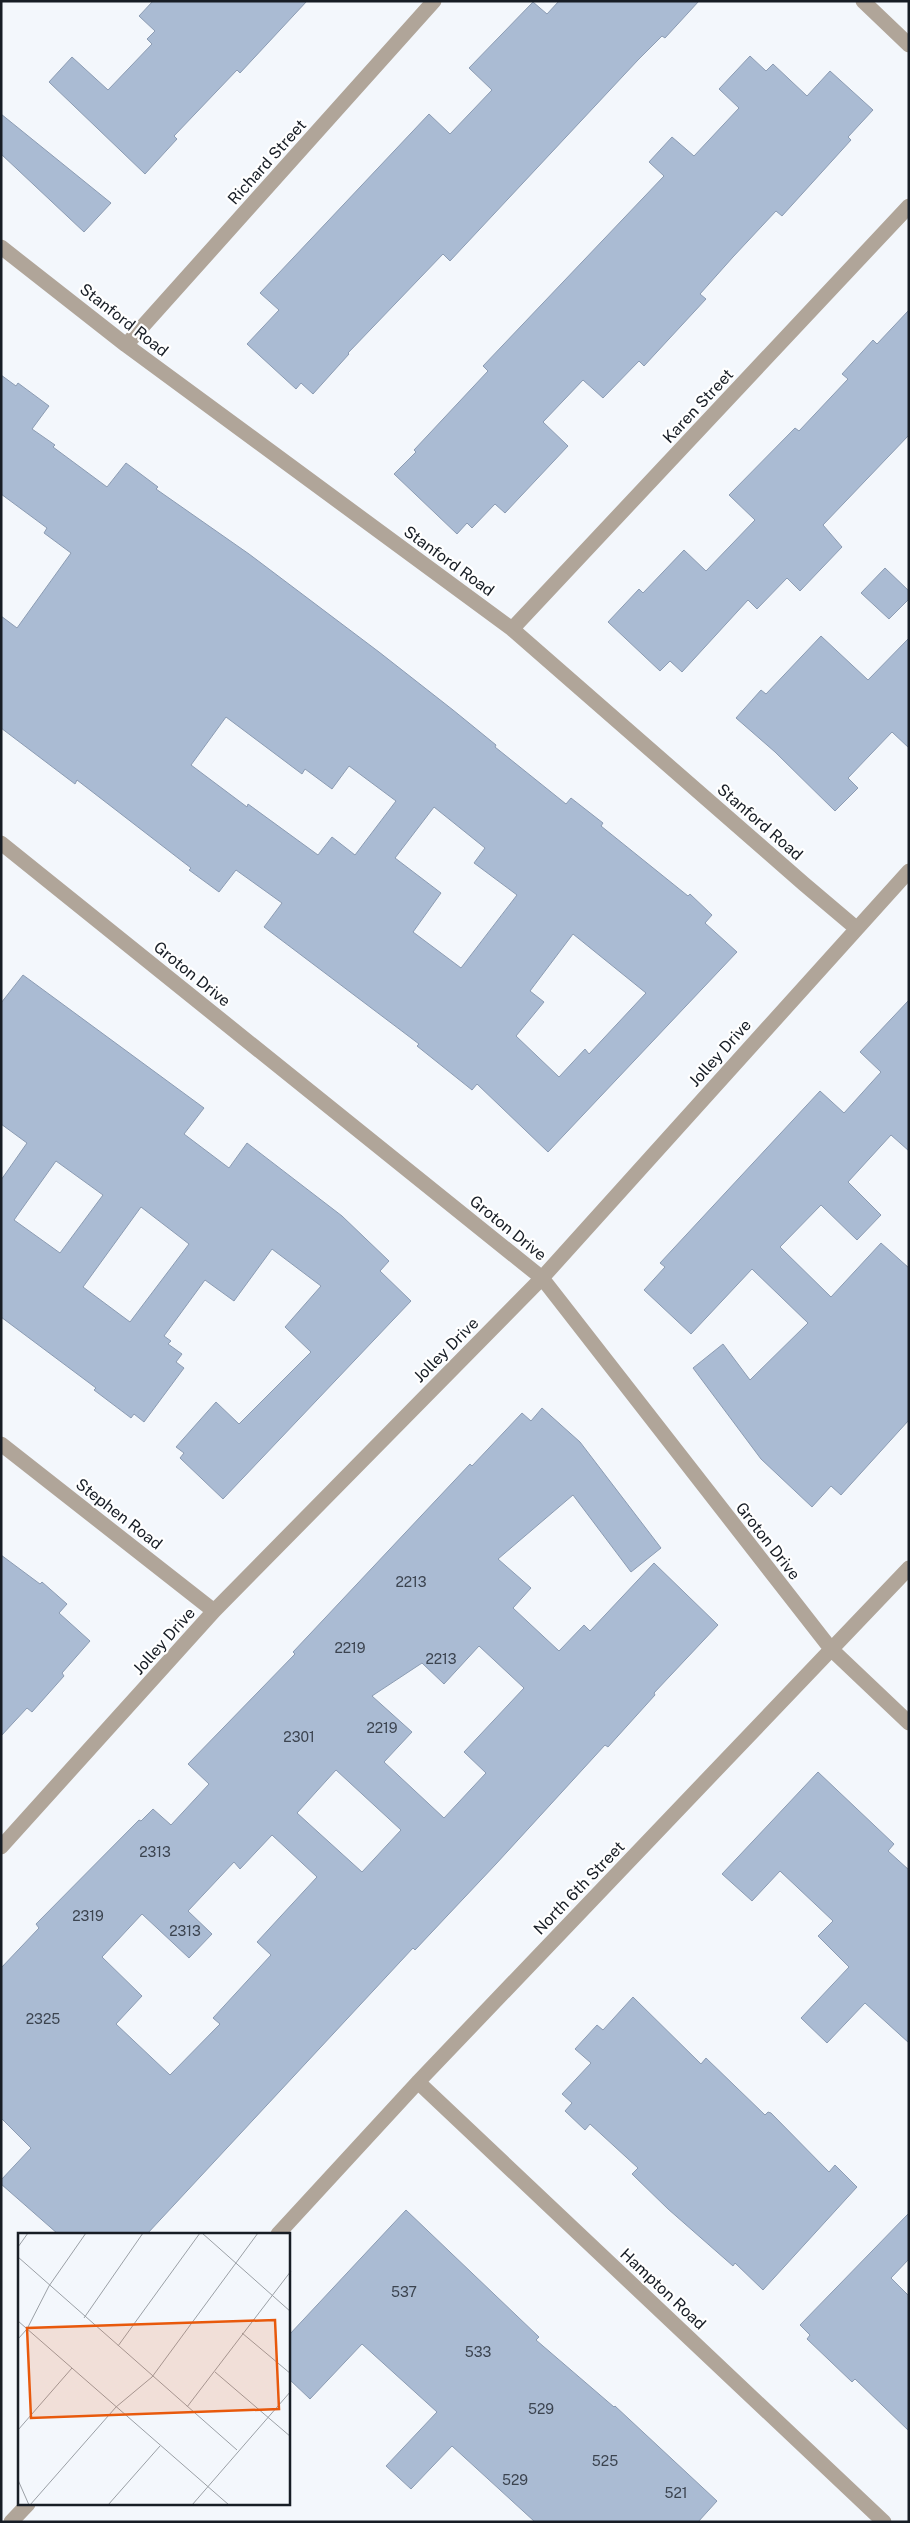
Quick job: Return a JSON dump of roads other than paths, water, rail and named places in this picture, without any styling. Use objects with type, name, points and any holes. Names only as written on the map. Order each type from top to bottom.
[{"type":"street","name":"Richard Street","points":[[126,346],[434,1]]},
{"type":"street","points":[[863,1],[909,45]]},
{"type":"street","name":"Karen Street","points":[[512,629],[909,206]]},
{"type":"street","name":"Stanford Road","points":[[1,246],[126,346],[512,629],[856,928]]},
{"type":"street","name":"Groton Drive","points":[[1,842],[542,1278],[830,1649],[909,1723]]},
{"type":"street","name":"Jolley Drive","points":[[1,1847],[214,1611],[542,1278],[909,871]]},
{"type":"street","name":"Stephen Road","points":[[1,1444],[214,1611]]},
{"type":"street","name":"North 6th Street","points":[[279,2233],[418,2082],[909,1568]]},
{"type":"street","name":"Hampton Road","points":[[418,2082],[884,2522]]},
{"type":"street","points":[[11,2522],[26,2506]]}]
